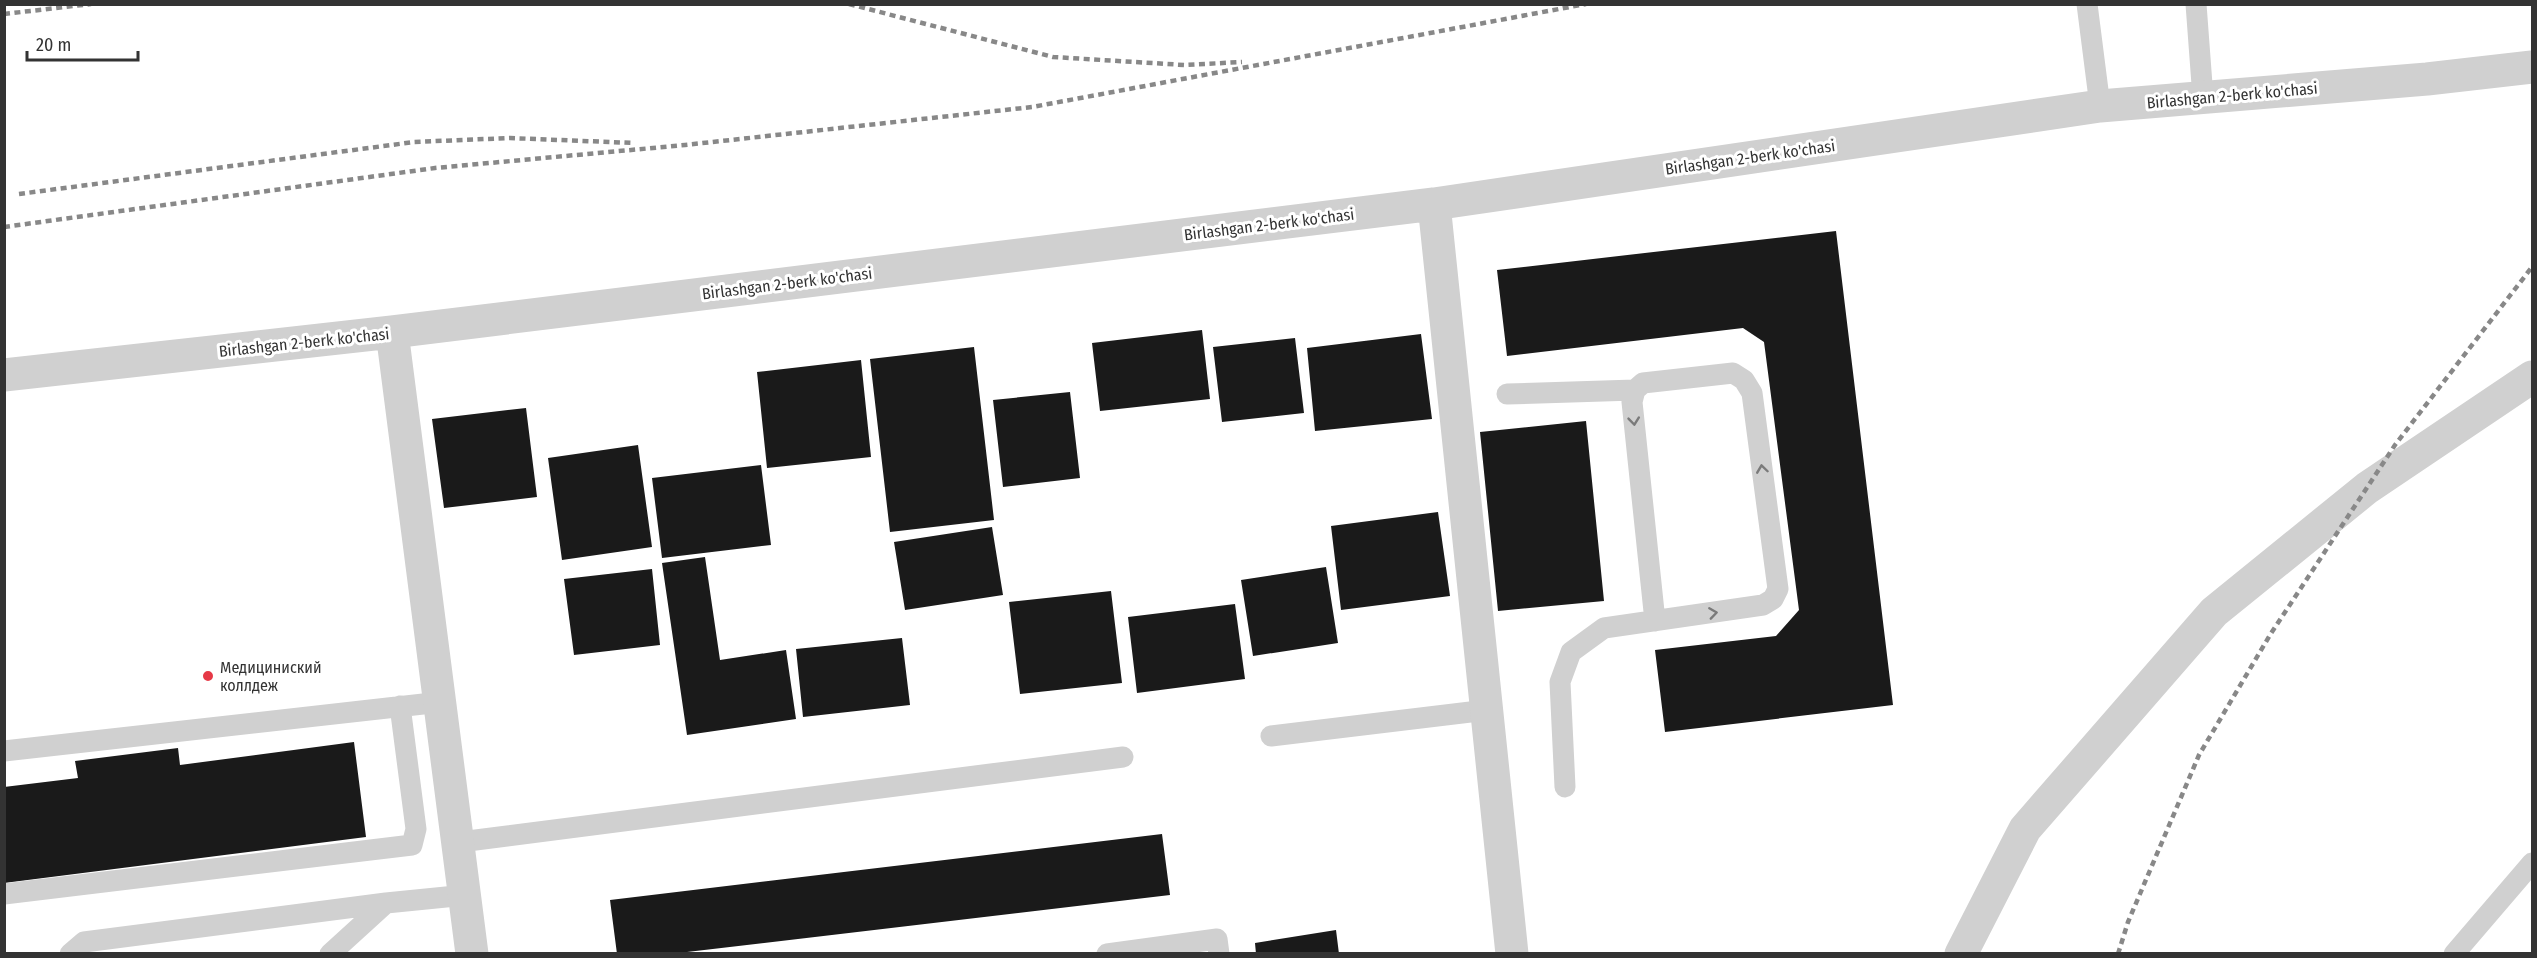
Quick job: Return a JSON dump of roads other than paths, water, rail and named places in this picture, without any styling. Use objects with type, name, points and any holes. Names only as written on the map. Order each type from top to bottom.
[{"type":"street","name":"Birlashgan 2-berk ko'chasi","points":[[4,375],[392,332],[1434,204],[2100,106],[2532,67]]},
{"type":"street","points":[[1434,204],[1512,954]]},
{"type":"street","points":[[392,332],[460,842],[472,954]]},
{"type":"street","points":[[1961,954],[2025,829],[2214,612],[2367,488],[2532,377]]},
{"type":"lane","points":[[2087,4],[2100,106]]},
{"type":"lane","points":[[2196,4],[2204,98]]},
{"type":"lane","points":[[1565,787],[1560,682],[1571,652],[1604,628],[1655,621],[1763,606],[1773,599],[1778,589],[1752,393],[1744,380],[1733,374],[1643,383],[1635,390],[1632,402],[1655,621]]},
{"type":"lane","points":[[1507,394],[1635,390]]},
{"type":"lane","points":[[4,751],[441,702]]},
{"type":"lane","points":[[4,894],[412,845],[416,829],[400,706]]},
{"type":"lane","points":[[1270,736],[1487,710]]},
{"type":"lane","points":[[460,842],[1123,757]]},
{"type":"lane","points":[[2454,954],[2532,863]]},
{"type":"lane","points":[[82,950],[386,903],[466,895]]},
{"type":"lane","points":[[330,954],[386,903]]},
{"type":"lane","points":[[1107,954],[1217,939],[1219,954]]},
{"type":"railway","points":[[4,14],[91,4]]},
{"type":"railway","points":[[849,4],[1053,57],[1184,65],[1242,62]]},
{"type":"railway","points":[[4,227],[435,168],[685,145],[1032,107],[1586,4]]},
{"type":"railway","points":[[19,194],[414,142],[510,138],[634,143]]},
{"type":"railway","points":[[2118,954],[2128,922],[2199,755],[2270,635],[2395,445],[2532,267]]},
{"type":"place","name":"Медициниский коллдеж","points":[[208,676]]}]
